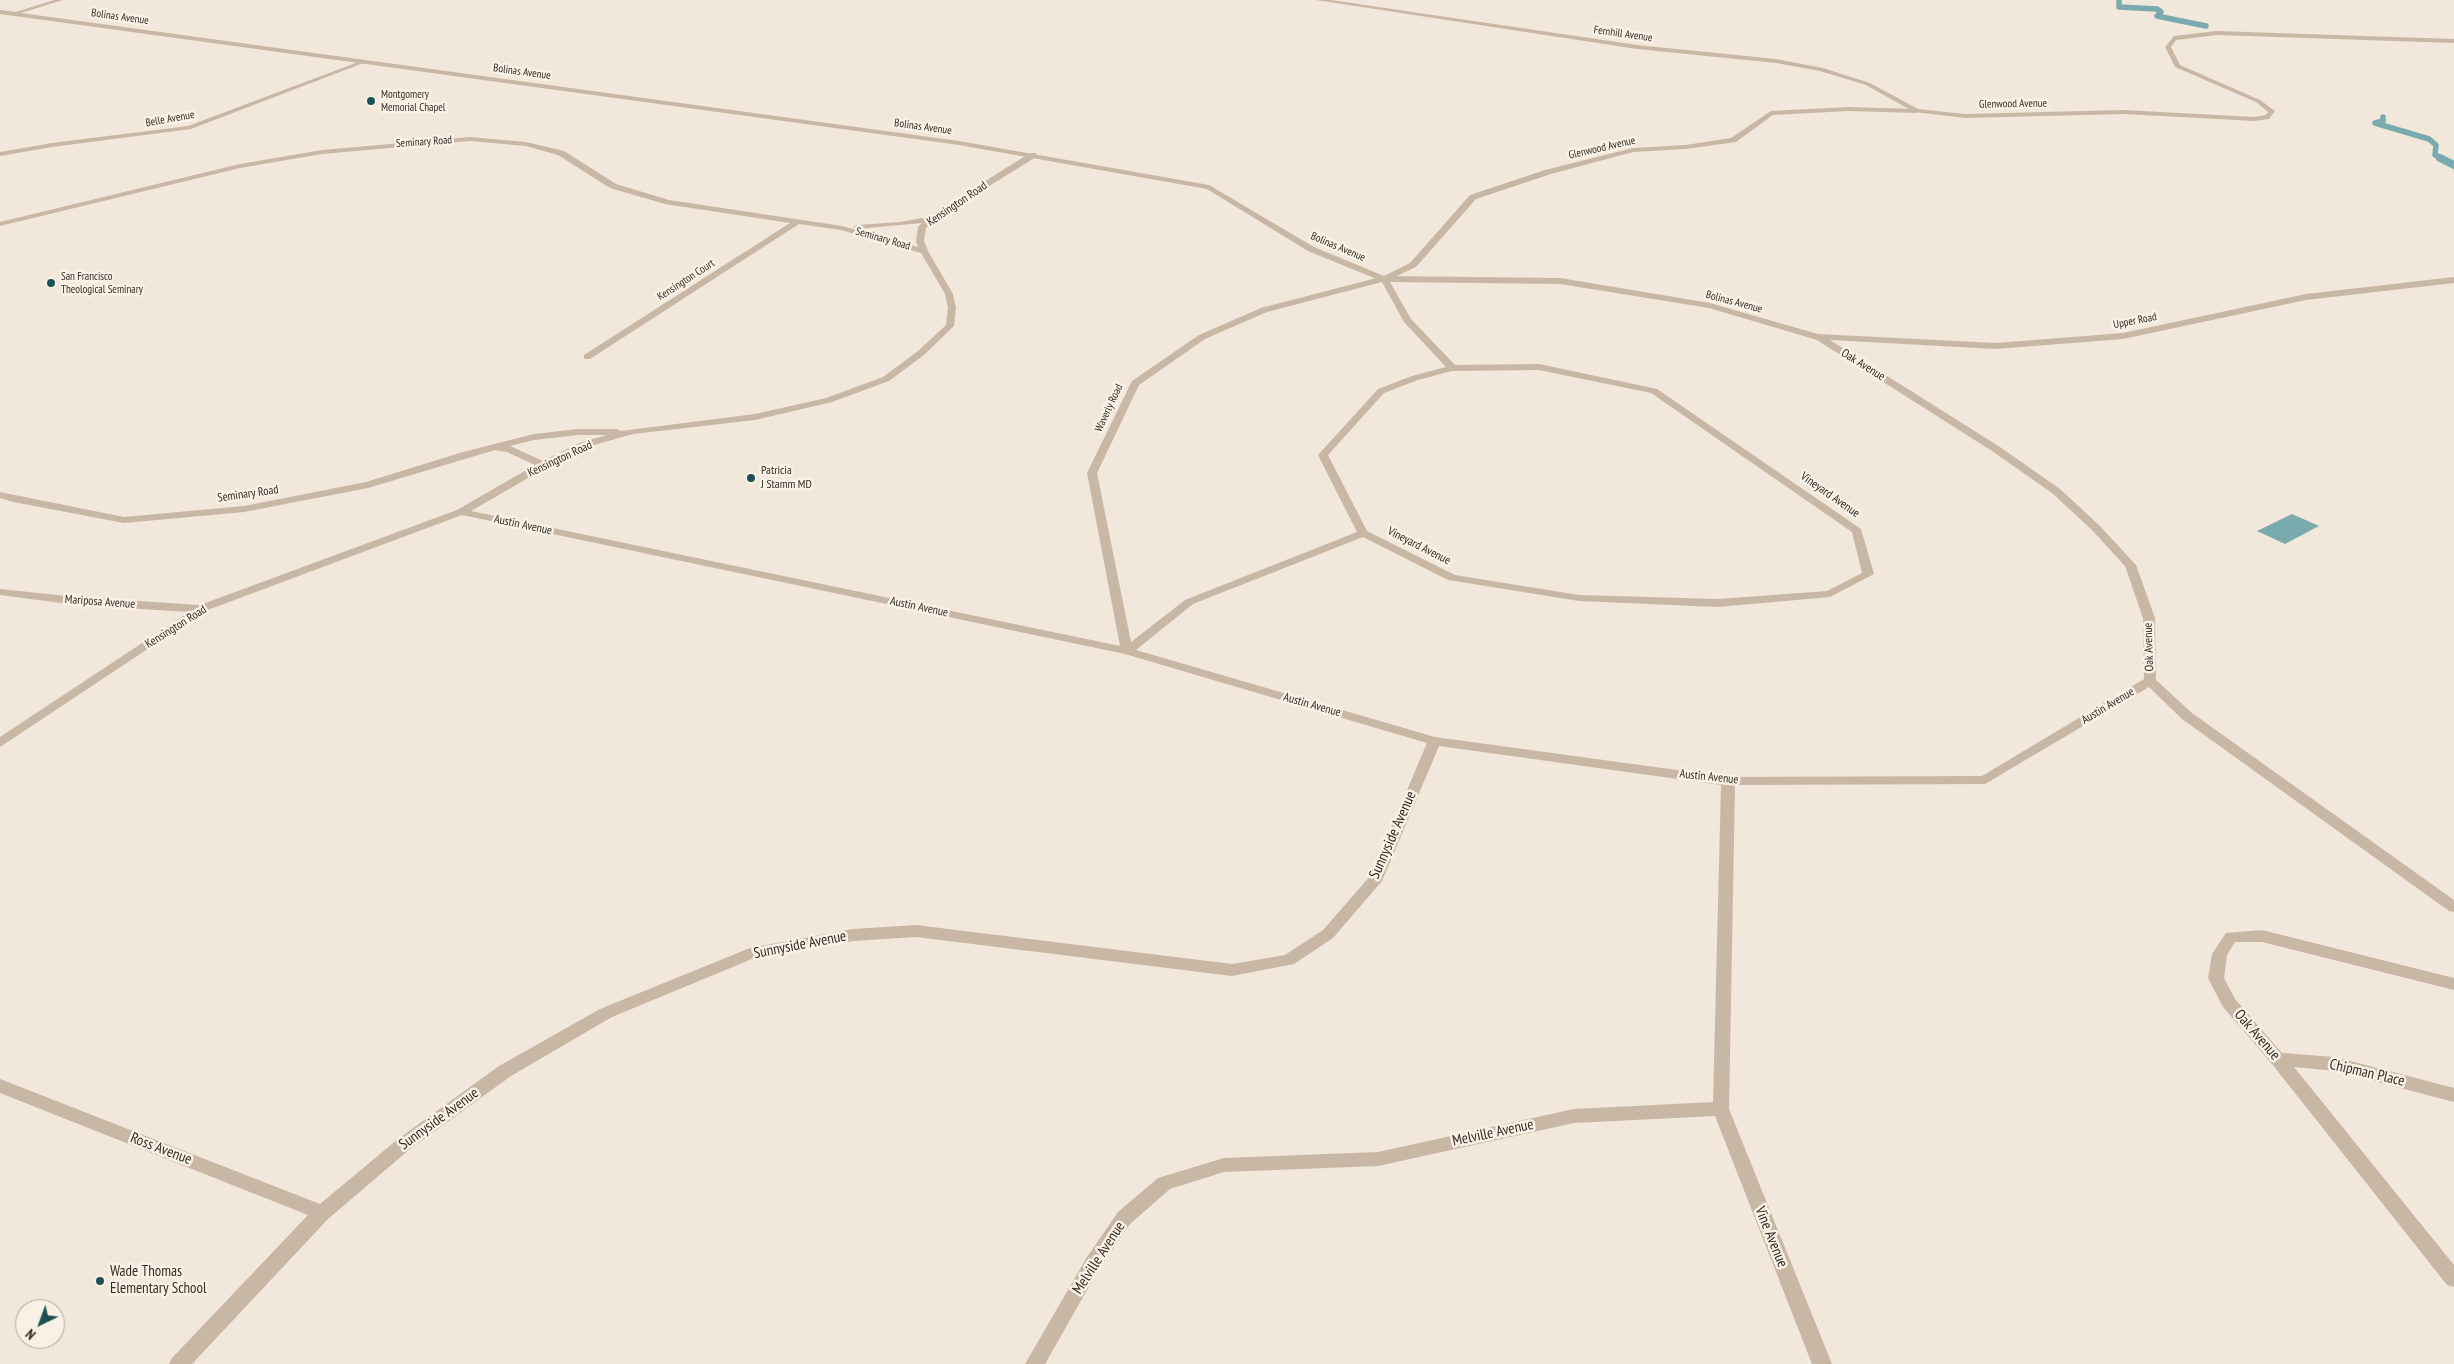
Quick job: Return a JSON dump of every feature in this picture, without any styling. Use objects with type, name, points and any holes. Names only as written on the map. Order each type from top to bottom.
[{"type":"street","points":[[14,14],[60,0]]},
{"type":"street","name":"Fernhill Avenue","points":[[1319,0],[1637,46],[1776,61],[1822,69],[1868,84],[1897,99],[1916,112]]},
{"type":"street","name":"Bolinas Avenue","points":[[0,12],[1033,155],[1209,187],[1311,249],[1384,278],[1560,281],[1710,306],[1818,337]]},
{"type":"street","name":"Glenwood Avenue","points":[[1384,278],[1413,265],[1473,198],[1548,172],[1633,150],[1686,147],[1733,140],[1771,113],[1848,109],[1965,116],[2124,112],[2254,119],[2269,117],[2272,111],[2258,102],[2177,66],[2168,47],[2174,38],[2218,33],[2454,41]]},
{"type":"street","name":"Belle Avenue","points":[[0,154],[52,145],[190,128],[364,62]]},
{"type":"street","name":"Seminary Road","points":[[0,224],[240,166],[322,152],[470,140],[526,144],[561,153],[613,186],[668,202],[842,228],[924,252]]},
{"type":"street","name":"Kensington Road","points":[[0,743],[201,609],[461,512],[543,465],[583,446],[632,432],[755,417],[829,400],[886,379],[921,353],[950,326],[952,308],[949,294],[924,252],[920,234],[930,219],[1033,155]]},
{"type":"street","name":"Seminary Road","points":[[842,228],[880,226],[930,219]]},
{"type":"street","name":"Kensington Court","points":[[587,357],[798,221]]},
{"type":"street","points":[[1127,651],[1189,602],[1363,533],[1323,455],[1381,391],[1415,378],[1452,368],[1406,320],[1384,278]]},
{"type":"street","name":"Waverly Road","points":[[1127,651],[1092,473],[1135,383],[1202,337],[1264,310],[1384,278]]},
{"type":"street","name":"Upper Road","points":[[1818,337],[1996,346],[2047,344],[2123,336],[2306,297],[2454,280]]},
{"type":"street","name":"Oak Avenue","points":[[1818,337],[1996,449],[2056,491],[2096,528],[2130,565],[2148,618],[2150,681],[2187,716],[2454,907]]},
{"type":"street","name":"Vineyard Avenue","points":[[1363,533],[1452,578],[1579,598],[1718,603],[1830,594],[1868,574],[1857,530],[1654,391],[1539,367],[1452,368]]},
{"type":"street","name":"Seminary Road","points":[[0,495],[17,500],[124,520],[244,509],[368,486],[496,447],[559,433],[632,432]]},
{"type":"street","points":[[496,447],[509,449],[543,465]]},
{"type":"street","name":"Austin Avenue","points":[[461,512],[1127,651],[1434,741],[1728,781],[1984,780],[2150,681]]},
{"type":"street","name":"Mariposa Avenue","points":[[0,592],[76,601],[201,609]]},
{"type":"street","name":"Sunnyside Avenue","points":[[179,1364],[322,1213],[404,1144],[505,1071],[606,1013],[750,954],[853,935],[916,930],[1232,970],[1288,960],[1328,934],[1377,877],[1434,741]]},
{"type":"street","points":[[1721,1109],[1728,781]]},
{"type":"street","name":"Oak Avenue","points":[[2454,984],[2262,936],[2232,937],[2220,954],[2216,978],[2230,1003],[2278,1059],[2454,1280]]},
{"type":"street","name":"Chipman Place","points":[[2278,1059],[2335,1064],[2454,1095]]},
{"type":"street","name":"Ross Avenue","points":[[0,1086],[322,1213]]},
{"type":"street","name":"Melville Avenue","points":[[1035,1364],[1093,1263],[1124,1218],[1164,1183],[1224,1165],[1378,1159],[1574,1116],[1721,1109]]},
{"type":"street","name":"Vine Avenue","points":[[1721,1109],[1822,1364]]},
{"type":"water","points":[[2292,514],[2319,526],[2285,544],[2257,531]]},
{"type":"waterway","points":[[2119,0],[2119,7],[2157,9],[2161,12],[2157,16],[2206,26]]},
{"type":"waterway","points":[[2383,117],[2383,121],[2375,123],[2429,139],[2436,145],[2435,155],[2443,159]]},
{"type":"waterway","points":[[2440,158],[2454,165]]},
{"type":"place","name":"Montgomery Memorial Chapel","points":[[371,101]]},
{"type":"place","name":"San Francisco Theological Seminary","points":[[51,283]]},
{"type":"place","name":"Patricia J Stamm MD","points":[[751,478]]},
{"type":"place","name":"Wade Thomas Elementary School","points":[[100,1281]]}]
